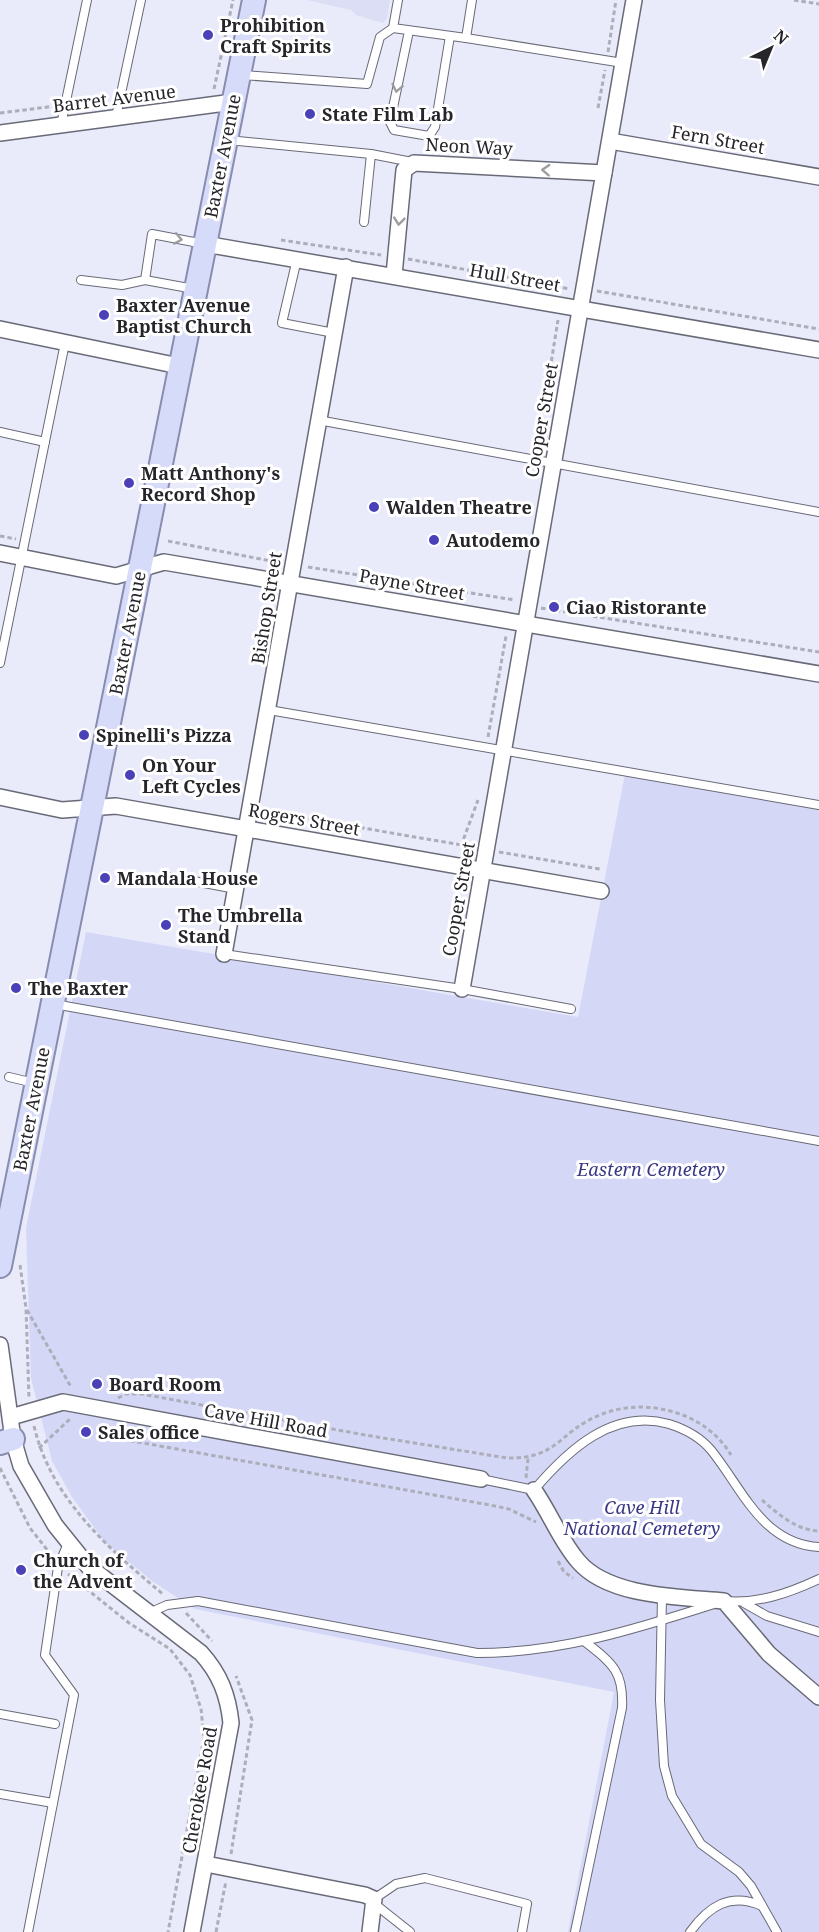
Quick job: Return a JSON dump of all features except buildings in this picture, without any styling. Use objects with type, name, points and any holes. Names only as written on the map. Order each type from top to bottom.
[{"type":"main road","name":"Baxter Avenue","points":[[0,1266],[254,0]]},
{"type":"street","name":"Cooper Street","points":[[462,989],[634,0]]},
{"type":"street","name":"Barret Avenue","points":[[0,133],[233,102]]},
{"type":"street","name":"Fern Street","points":[[610,141],[819,177]]},
{"type":"street","name":"Neon Way","points":[[394,275],[404,170],[414,163],[604,173]]},
{"type":"street","name":"Hull Street","points":[[205,244],[819,350]]},
{"type":"street","name":"Bishop Street","points":[[224,954],[346,267]]},
{"type":"street","points":[[0,329],[179,366]]},
{"type":"street","name":"Payne Street","points":[[0,553],[116,576],[164,562],[819,674]]},
{"type":"street","name":"Rogers Street","points":[[0,797],[62,810],[116,806],[601,891]]},
{"type":"street","name":"Cherokee Road","points":[[0,1345],[8,1433],[21,1466],[55,1525],[88,1566],[148,1613],[186,1639],[210,1663],[226,1691],[231,1723],[192,1932]]},
{"type":"street","name":"Cave Hill Road","points":[[8,1433],[30,1411],[63,1402],[481,1479]]},
{"type":"street","points":[[534,1490],[580,1563],[601,1578],[619,1586],[663,1596],[724,1601],[769,1654],[819,1697]]},
{"type":"street","points":[[206,1864],[365,1895],[375,1902],[370,1932]]},
{"type":"lane","points":[[61,124],[87,0]]},
{"type":"lane","points":[[116,117],[141,0]]},
{"type":"lane","points":[[393,28],[398,0]]},
{"type":"lane","points":[[466,38],[472,0]]},
{"type":"lane","points":[[238,75],[367,84],[380,37],[393,28],[623,63]]},
{"type":"lane","points":[[410,30],[390,122],[394,129],[429,136],[435,128],[450,36]]},
{"type":"lane","points":[[226,140],[371,153],[414,163]]},
{"type":"lane","points":[[364,222],[371,153]]},
{"type":"lane","points":[[145,280],[152,234],[205,244]]},
{"type":"lane","points":[[297,259],[282,323],[334,333]]},
{"type":"lane","points":[[81,280],[122,285],[145,280],[195,289]]},
{"type":"lane","points":[[0,663],[65,343]]},
{"type":"lane","points":[[318,420],[553,465],[819,512]]},
{"type":"lane","points":[[0,432],[45,442]]},
{"type":"lane","points":[[269,710],[819,805]]},
{"type":"lane","points":[[172,877],[236,889]]},
{"type":"lane","points":[[224,954],[462,989],[571,1008]]},
{"type":"lane","points":[[52,1004],[819,1141]]},
{"type":"lane","points":[[9,1077],[36,1084]]},
{"type":"lane","points":[[481,1479],[534,1490],[569,1453],[597,1433],[625,1421],[654,1419],[679,1427],[700,1439],[712,1452],[742,1498],[781,1536],[819,1547]]},
{"type":"lane","points":[[28,1932],[74,1695],[45,1655],[58,1567],[68,1543]]},
{"type":"lane","points":[[148,1613],[175,1604],[198,1601],[477,1653],[509,1653],[584,1641],[662,1621],[724,1601],[744,1603],[774,1596],[819,1579]]},
{"type":"lane","points":[[663,1596],[660,1700],[664,1766],[672,1796],[701,1844],[739,1872],[764,1907],[777,1932]]},
{"type":"lane","points":[[744,1603],[767,1616],[819,1632]]},
{"type":"lane","points":[[575,1932],[622,1708],[623,1685],[607,1659],[584,1641]]},
{"type":"lane","points":[[0,1714],[55,1725]]},
{"type":"lane","points":[[0,1794],[53,1803]]},
{"type":"lane","points":[[410,1932],[375,1902],[396,1884],[425,1878],[527,1904],[522,1932]]},
{"type":"lane","points":[[690,1932],[712,1908],[730,1900],[747,1899],[764,1907]]},
{"type":"path","points":[[794,0],[819,4]]},
{"type":"path","points":[[0,113],[120,97],[172,94]]},
{"type":"path","points":[[274,239],[395,257],[584,291],[598,291],[819,329]]},
{"type":"path","points":[[163,534],[168,541],[292,564],[529,603],[541,608],[819,652]]},
{"type":"path","points":[[164,562],[168,541]]},
{"type":"path","points":[[249,813],[259,810],[461,846],[487,847],[504,854],[600,869]]},
{"type":"path","points":[[21,1254],[26,1308],[26,1384],[39,1448],[77,1514],[111,1551],[190,1616],[216,1646]]},
{"type":"path","points":[[26,1308],[69,1385],[77,1391]]},
{"type":"path","points":[[115,1399],[126,1394],[142,1394],[353,1433],[517,1458],[542,1454],[599,1415],[618,1409],[665,1409],[704,1425],[732,1458]]},
{"type":"path","points":[[39,1448],[66,1419],[75,1418]]},
{"type":"path","points":[[95,1421],[107,1423],[104,1436],[490,1505],[509,1509],[538,1522]]},
{"type":"path","points":[[0,1468],[30,1528],[58,1567],[129,1623],[170,1649],[190,1675],[201,1708],[204,1738],[168,1932]]},
{"type":"path","points":[[759,1498],[792,1523],[808,1531],[819,1531]]},
{"type":"path","points":[[216,1932],[233,1847],[252,1720],[241,1686],[232,1669]]},
{"type":"shaded area","points":[[307,0],[390,0],[387,18],[383,23],[356,15],[351,10]]},
{"type":"green space","points":[[625,774],[819,806],[819,1932],[568,1932],[614,1692],[195,1609],[152,1581],[104,1541],[72,1497],[52,1461],[31,1378],[26,1228],[86,932],[578,1017]]},
{"type":"place","name":"Prohibition Craft Spirits","points":[[208,35]]},
{"type":"place","name":"State Film Lab","points":[[310,114]]},
{"type":"place","name":"Baxter Avenue Baptist Church","points":[[104,315]]},
{"type":"place","name":"Matt Anthony's Record Shop","points":[[129,483]]},
{"type":"place","name":"Walden Theatre","points":[[374,507]]},
{"type":"place","name":"Autodemo","points":[[434,540]]},
{"type":"place","name":"Ciao Ristorante","points":[[554,607]]},
{"type":"place","name":"Spinelli's Pizza","points":[[84,735]]},
{"type":"place","name":"On Your Left Cycles","points":[[130,775]]},
{"type":"place","name":"Mandala House","points":[[105,878]]},
{"type":"place","name":"The Umbrella Stand","points":[[166,925]]},
{"type":"place","name":"The Baxter","points":[[16,988]]},
{"type":"place","name":"Board Room","points":[[97,1384]]},
{"type":"place","name":"Sales office","points":[[86,1432]]},
{"type":"place","name":"Church of the Advent","points":[[21,1570]]},
{"type":"park label","name":"Eastern Cemetery","points":[[651,1169]]},
{"type":"park label","name":"Cave Hill National Cemetery","points":[[642,1517]]}]
